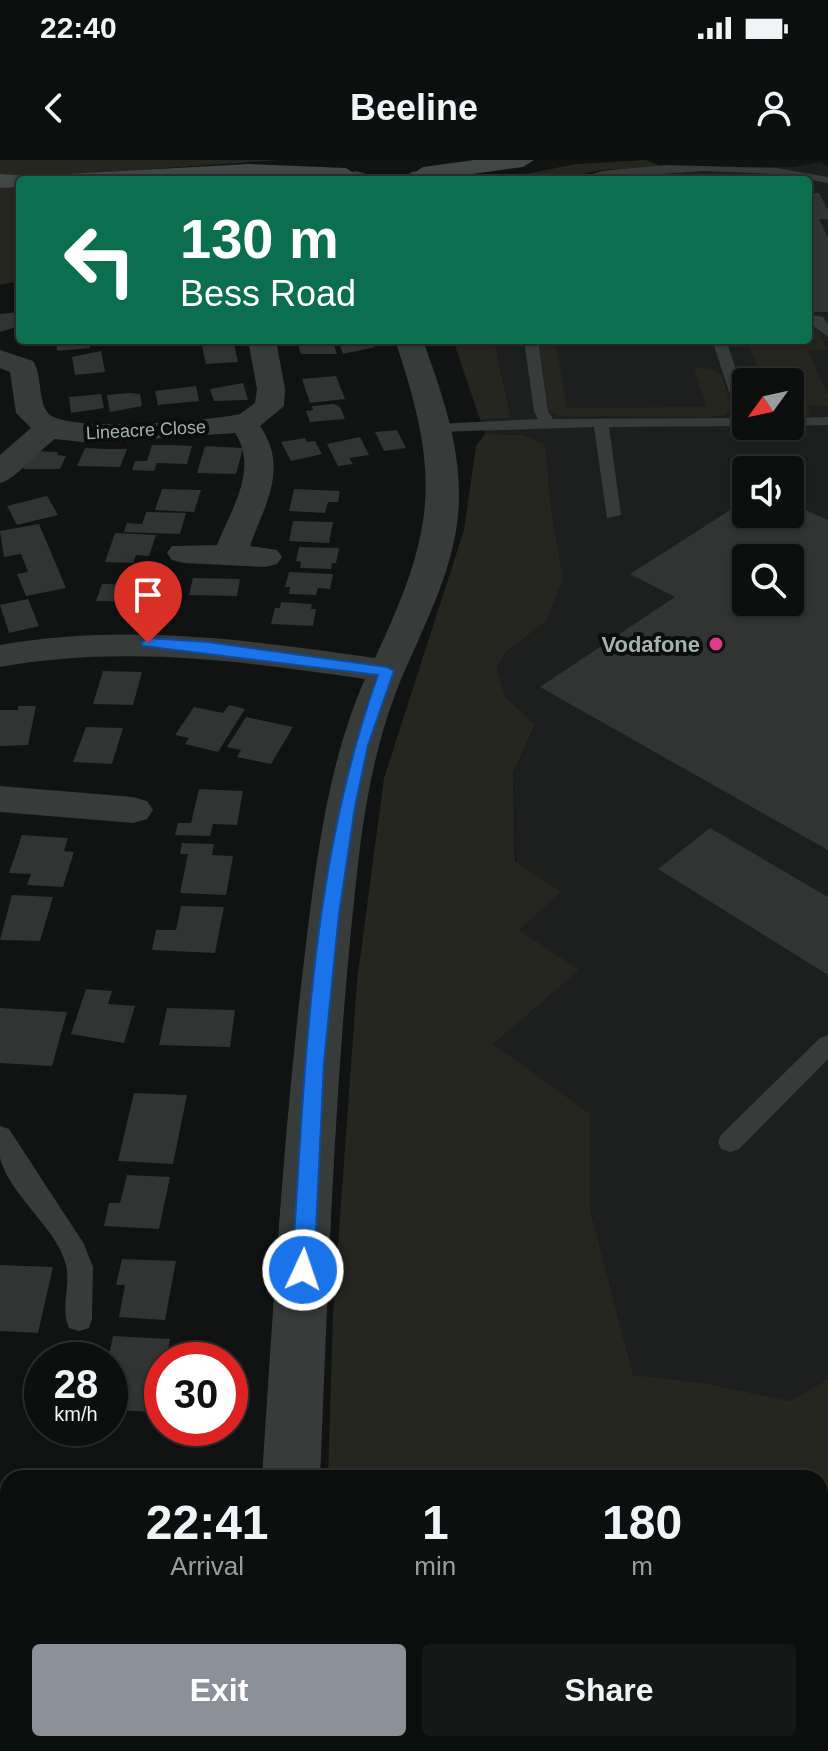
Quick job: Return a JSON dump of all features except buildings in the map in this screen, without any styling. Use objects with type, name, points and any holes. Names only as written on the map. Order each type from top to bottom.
[{"type":"main road","points":[[249,171],[306,160]]},
{"type":"main road","points":[[417,175],[523,160]]},
{"type":"main road","points":[[132,176],[249,171],[352,175]]},
{"type":"street","points":[[230,555],[259,484],[261,467],[257,441],[243,423],[264,412],[272,398],[263,344]]},
{"type":"street","points":[[292,1470],[322,988],[347,807],[360,745],[387,671],[422,596],[437,548],[443,496],[437,428],[410,344]]},
{"type":"street","points":[[0,358],[23,367],[31,413],[49,429],[20,450],[0,474]]},
{"type":"street","name":"Lineacre Close","points":[[49,429],[91,434],[243,423]]},
{"type":"street","points":[[184,553],[265,557]]},
{"type":"street","points":[[0,656],[72,645],[148,643],[208,647],[387,671]]},
{"type":"street","points":[[0,799],[133,810]]},
{"type":"lane","points":[[599,176],[625,171],[775,169],[799,171],[828,180]]},
{"type":"lane","points":[[812,319],[818,320],[828,333]]},
{"type":"lane","points":[[532,344],[541,411],[548,423]]},
{"type":"lane","points":[[720,344],[732,379]]},
{"type":"lane","points":[[437,428],[548,423],[732,421]]},
{"type":"lane","points":[[804,422],[828,421]]},
{"type":"lane","points":[[601,424],[613,515]]},
{"type":"lane","points":[[730,1142],[828,1044]]},
{"type":"lane","points":[[0,1136],[38,1200],[71,1244],[80,1267],[79,1319]]},
{"type":"shaded area","points":[[0,160],[279,160],[95,173],[0,176]]},
{"type":"shaded area","points":[[646,160],[663,167],[601,170],[575,176],[515,176],[576,164]]},
{"type":"shaded area","points":[[820,162],[828,166],[828,1379],[790,1401],[705,1383],[633,1375],[590,1209],[590,1115],[493,1044],[518,930],[513,773],[535,726],[505,696],[497,669],[506,652],[546,621],[523,435],[485,434],[480,419],[511,417],[495,344],[812,344],[812,176],[579,176],[626,167],[794,167]]},
{"type":"shaded area","points":[[0,187],[16,187],[16,282],[0,285]]},
{"type":"shaded area","points":[[812,328],[820,333],[827,349],[807,350],[828,395],[828,406],[807,405],[811,415],[804,415],[804,368],[758,368],[750,347],[730,347],[729,344],[812,344]]},
{"type":"shaded area","points":[[454,344],[495,344],[511,418],[480,419]]},
{"type":"shaded area","points":[[539,344],[556,344],[567,408],[706,407],[694,367],[712,369],[721,374],[732,408],[724,415],[706,417],[559,416],[549,411]]},
{"type":"shaded area","points":[[485,434],[523,435],[545,445],[551,512],[563,578],[546,621],[506,652],[497,669],[505,696],[535,725],[513,773],[515,861],[561,892],[519,930],[579,970],[493,1044],[590,1114],[590,1209],[633,1375],[705,1383],[790,1401],[828,1379],[828,1470],[328,1470],[333,1314],[357,982],[384,778],[464,530],[476,446]]},
{"type":"place","name":"Vodafone","points":[[716,644]]},
{"type":"route","points":[[148,643],[208,647],[387,671],[360,745],[342,834],[315,1062],[303,1270]]}]
